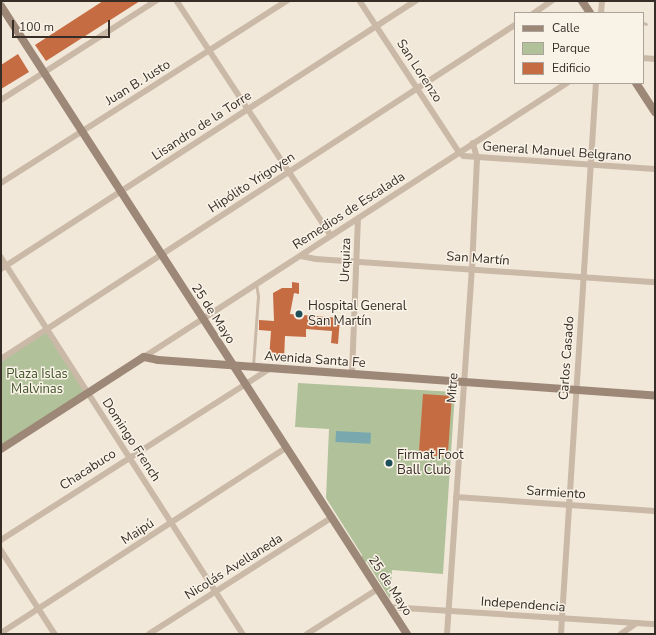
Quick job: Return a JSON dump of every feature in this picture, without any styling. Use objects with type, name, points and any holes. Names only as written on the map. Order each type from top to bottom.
[{"type":"street","points":[[1,100],[156,1]]},
{"type":"street","points":[[177,1],[331,236]]},
{"type":"street","name":"Juan B. Justo","points":[[1,183],[287,1]]},
{"type":"street","name":"San Lorenzo","points":[[360,1],[459,152]]},
{"type":"street","name":"Lisandro de la Torre","points":[[4,267],[416,1]]},
{"type":"street","points":[[536,12],[552,1]]},
{"type":"street","points":[[582,1],[589,12]]},
{"type":"street","points":[[601,12],[602,1]]},
{"type":"street","name":"25 de Mayo","points":[[2,8],[232,366],[407,634]]},
{"type":"street","name":"Hipólito Yrigoyen","points":[[1,359],[514,26]]},
{"type":"street","points":[[644,58],[655,59]]},
{"type":"street","name":"Remedios de Escalada","points":[[144,357],[565,84]]},
{"type":"street","name":"Carlos Casado","points":[[561,634],[596,84]]},
{"type":"street","points":[[637,84],[655,112]]},
{"type":"street","name":"Mitre","points":[[447,634],[472,270],[477,158],[473,144]]},
{"type":"street","name":"General Manuel Belgrano","points":[[459,152],[477,158],[655,168]]},
{"type":"street","name":"Urquiza","points":[[352,374],[358,219]]},
{"type":"street","name":"San Martín","points":[[300,256],[316,259],[655,282]]},
{"type":"street","name":"Domingo French","points":[[1,257],[4,267],[47,329],[244,634]]},
{"type":"street","points":[[1,449],[144,357]]},
{"type":"street","name":"Avenida Santa Fe","points":[[144,357],[232,366],[655,396]]},
{"type":"street","name":"Chacabuco","points":[[1,540],[269,368]]},
{"type":"street","name":"Maipú","points":[[1,634],[286,448]]},
{"type":"street","name":"Sarmiento","points":[[456,497],[655,511]]},
{"type":"street","name":"Nicolás Avellaneda","points":[[149,634],[331,518]]},
{"type":"street","points":[[1,550],[55,634]]},
{"type":"street","points":[[307,634],[378,589]]},
{"type":"street","name":"Independencia","points":[[389,607],[655,624]]},
{"type":"street","points":[[621,634],[637,623]]},
{"type":"lane","points":[[253,367],[258,296],[256,284]]},
{"type":"green space","name":"Plaza Islas Malvinas","points":[[47,329],[88,393],[1,449],[1,359]]},
{"type":"green space","name":"Firmat Foot Ball Club","points":[[298,383],[455,392],[443,574],[392,570],[390,599],[367,562],[361,562],[362,555],[326,498],[329,429],[295,427]]},
{"type":"water","points":[[336,431],[371,433],[370,444],[335,442]]},
{"type":"building","points":[[103,1],[140,1],[46,61],[35,45]]},
{"type":"building","points":[[18,54],[29,72],[1,89],[1,65]]},
{"type":"building","points":[[292,282],[299,283],[299,294],[294,293],[290,314],[340,318],[338,344],[331,343],[332,331],[306,329],[306,337],[285,336],[284,360],[269,359],[271,331],[259,330],[259,320],[274,321],[273,293],[282,288],[292,288]]},
{"type":"building","points":[[423,394],[452,396],[448,457],[419,455]]},
{"type":"place","name":"Hospital General San Martín","points":[[299,314]]},
{"type":"place","name":"Firmat Foot Ball Club","points":[[389,463]]}]
